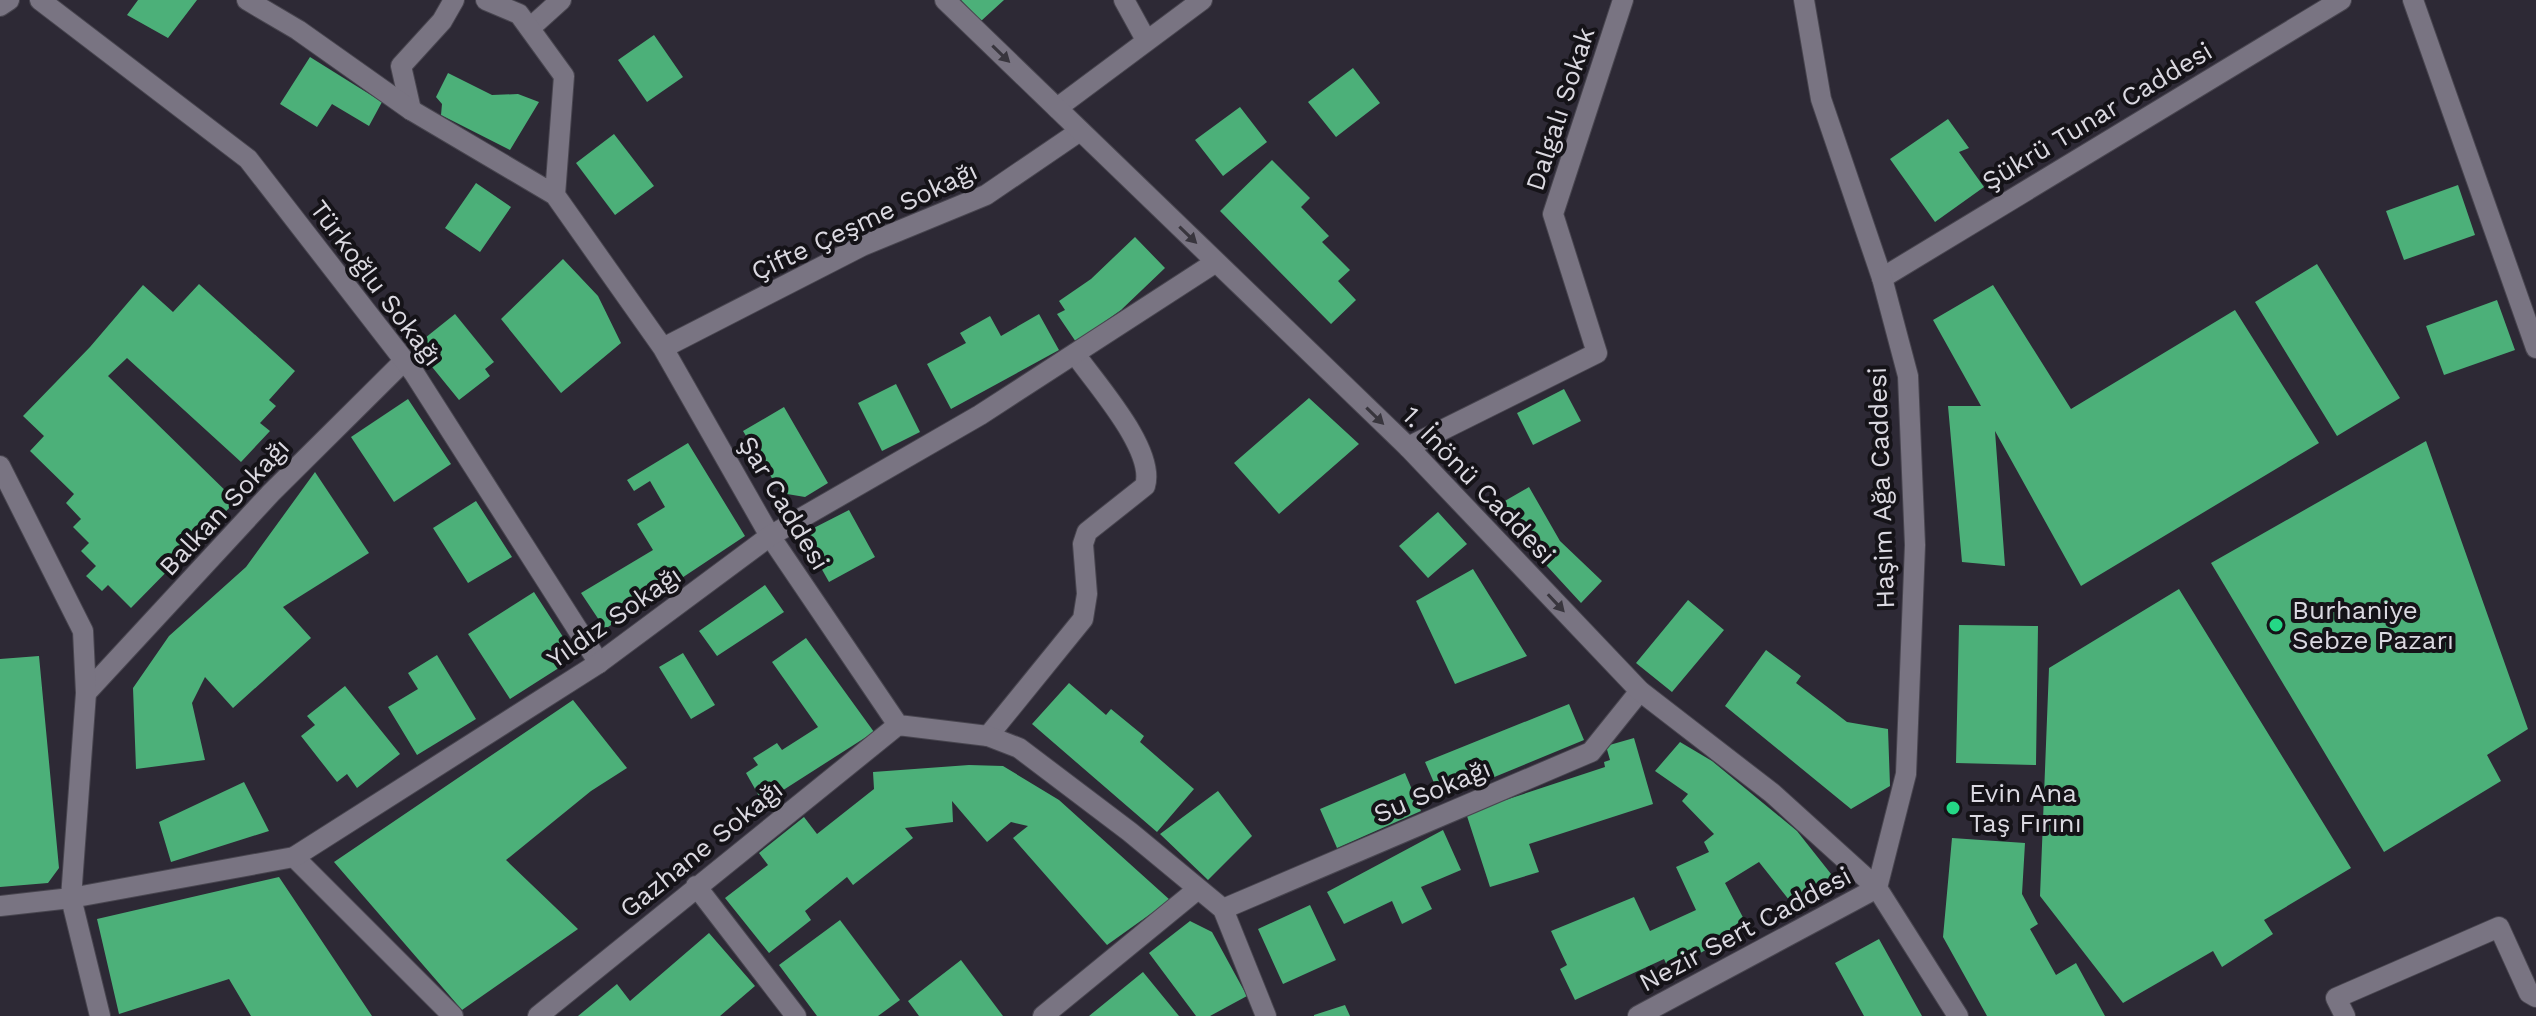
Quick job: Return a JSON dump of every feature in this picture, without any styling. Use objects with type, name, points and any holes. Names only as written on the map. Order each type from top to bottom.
[{"type":"street","points":[[0,6],[9,0]]},
{"type":"street","name":"Türkoğlu Sokağı","points":[[40,0],[248,159],[404,361],[599,663]]},
{"type":"street","name":"Şar Caddesi","points":[[247,0],[298,30],[411,110],[555,195],[663,348],[770,536],[898,725]]},
{"type":"street","points":[[411,110],[401,66],[442,21],[454,0]]},
{"type":"street","points":[[486,0],[519,14],[564,76],[555,195]]},
{"type":"street","points":[[530,28],[561,0]]},
{"type":"street","name":"1. İnönü Caddesi","points":[[945,0],[1408,447],[1640,691],[1772,793],[1877,888],[1958,1016]]},
{"type":"street","points":[[1124,0],[1146,40]]},
{"type":"street","points":[[1057,108],[1202,0]]},
{"type":"street","name":"Dalgalı Sokak","points":[[1408,447],[1597,353],[1553,214],[1623,0]]},
{"type":"street","name":"Haşim Ağa Caddesi","points":[[1804,0],[1821,99],[1882,278],[1908,376],[1915,545],[1906,774],[1877,888]]},
{"type":"street","name":"Şükrü Tunar Caddesi","points":[[1882,278],[2341,0]]},
{"type":"street","points":[[2413,0],[2536,348]]},
{"type":"street","name":"Çifte Çeşme Sokağı","points":[[663,348],[862,246],[986,195],[1080,131]]},
{"type":"street","name":"Yıldız Sokağı","points":[[0,906],[71,898],[294,857],[599,663],[770,536],[980,415],[1216,262]]},
{"type":"street","points":[[988,736],[1023,688],[1083,619],[1087,594],[1083,544],[1087,532],[1145,486],[1148,476],[1143,451],[1075,354]]},
{"type":"street","name":"Balkan Sokağı","points":[[86,693],[271,493],[404,361]]},
{"type":"street","points":[[0,466],[83,631],[86,693],[71,898],[100,1016]]},
{"type":"street","name":"Su Sokağı","points":[[1223,909],[1591,752],[1640,691]]},
{"type":"street","points":[[898,725],[988,736],[1019,748],[1198,889],[1223,909],[1266,1016]]},
{"type":"street","name":"Gazhane Sokağı","points":[[538,1016],[898,725]]},
{"type":"street","points":[[294,857],[453,1016]]},
{"type":"street","points":[[696,886],[796,1016]]},
{"type":"street","name":"Nezir Sert Caddesi","points":[[1638,1016],[1877,888]]},
{"type":"street","points":[[1043,1016],[1198,889]]},
{"type":"street","points":[[2345,1016],[2336,998],[2499,927],[2529,993],[2536,997]]},
{"type":"building","points":[[138,0],[197,0],[168,38],[127,15]]},
{"type":"building","points":[[961,0],[1004,0],[981,21]]},
{"type":"building","points":[[654,35],[683,77],[647,102],[618,60]]},
{"type":"building","points":[[310,57],[382,102],[369,126],[332,104],[317,127],[280,104]]},
{"type":"building","points":[[1353,68],[1380,103],[1336,137],[1308,102]]},
{"type":"building","points":[[448,73],[492,95],[518,94],[539,102],[510,150],[441,115],[442,104],[436,97]]},
{"type":"building","points":[[1240,107],[1267,142],[1223,176],[1195,140]]},
{"type":"building","points":[[1948,119],[1969,148],[1959,152],[1984,187],[1935,222],[1890,159]]},
{"type":"building","points":[[614,134],[654,186],[615,215],[576,163]]},
{"type":"building","points":[[1272,160],[1310,198],[1301,207],[1329,236],[1322,242],[1350,270],[1338,281],[1356,300],[1331,324],[1220,211]]},
{"type":"building","points":[[476,183],[511,207],[480,252],[445,228]]},
{"type":"building","points":[[2458,185],[2475,235],[2404,260],[2386,211]]},
{"type":"building","points":[[1135,237],[1165,268],[1121,310],[1076,342],[1057,314],[1065,310],[1059,301],[1091,279]]},
{"type":"building","points":[[563,259],[598,296],[621,343],[561,393],[501,319]]},
{"type":"building","points":[[2317,264],[2400,398],[2337,436],[2255,302]]},
{"type":"building","points":[[199,284],[295,371],[269,400],[276,406],[260,423],[270,431],[241,462],[127,358],[108,376],[236,501],[131,608],[108,585],[102,591],[86,576],[96,566],[81,551],[89,543],[73,527],[81,519],[66,503],[74,494],[30,451],[44,436],[23,416],[90,347],[143,285],[173,312]]},
{"type":"building","points":[[1993,285],[2071,409],[2235,310],[2319,443],[2081,586],[1995,431],[2005,566],[1962,562],[1948,406],[1981,406],[1933,320]]},
{"type":"building","points":[[2497,300],[2515,350],[2444,375],[2426,326]]},
{"type":"building","points":[[455,314],[494,362],[485,369],[490,376],[459,400],[415,346]]},
{"type":"building","points":[[1039,314],[1059,350],[951,409],[927,364],[966,343],[960,333],[990,316],[1001,336]]},
{"type":"building","points":[[896,384],[920,432],[882,451],[858,403]]},
{"type":"building","points":[[1564,389],[1581,421],[1533,445],[1517,413]]},
{"type":"building","points":[[1309,398],[1359,444],[1279,514],[1234,463]]},
{"type":"building","points":[[408,399],[451,464],[394,502],[351,437]]},
{"type":"building","points":[[784,407],[828,483],[805,497],[781,493],[743,431]]},
{"type":"building","points":[[2426,441],[2528,729],[2487,755],[2501,781],[2384,852],[2211,563]]},
{"type":"building","points":[[688,443],[745,536],[605,629],[581,593],[653,550],[637,524],[665,507],[650,481],[634,491],[627,480]]},
{"type":"building","points":[[315,472],[369,553],[283,607],[311,638],[233,708],[205,677],[192,703],[205,760],[136,769],[133,688],[169,636],[246,567]]},
{"type":"building","points":[[1529,487],[1560,541],[1602,581],[1581,603],[1536,554],[1503,502]]},
{"type":"building","points":[[476,501],[512,557],[468,583],[433,528]]},
{"type":"building","points":[[849,510],[875,557],[829,582],[802,534]]},
{"type":"building","points":[[1438,512],[1467,544],[1428,578],[1399,546]]},
{"type":"building","points":[[1473,569],[1527,656],[1455,684],[1416,601]]},
{"type":"building","points":[[765,585],[784,612],[717,656],[699,631]]},
{"type":"building","points":[[2179,589],[2351,868],[2264,920],[2273,934],[2222,967],[2213,951],[2123,1003],[2040,896],[2049,668]]},
{"type":"building","points":[[534,592],[576,657],[510,699],[468,634]]},
{"type":"building","points":[[1688,600],[1724,630],[1672,692],[1636,663]]},
{"type":"building","points":[[1959,625],[2038,626],[2036,765],[1956,763]]},
{"type":"building","points":[[806,638],[874,732],[763,803],[746,773],[758,765],[753,758],[777,743],[782,750],[818,727],[772,662]]},
{"type":"building","points":[[1766,650],[1801,676],[1796,683],[1847,722],[1888,729],[1890,786],[1851,809],[1725,706]]},
{"type":"building","points":[[683,653],[715,705],[691,719],[659,667]]},
{"type":"building","points":[[437,655],[476,719],[417,755],[388,707],[418,689],[408,673]]},
{"type":"building","points":[[39,656],[59,868],[48,883],[0,887],[0,659]]},
{"type":"building","points":[[1069,683],[1106,715],[1111,709],[1144,736],[1140,742],[1194,789],[1157,832],[1032,724]]},
{"type":"building","points":[[345,686],[400,754],[357,788],[347,774],[337,782],[301,736],[315,725],[307,716]]},
{"type":"building","points":[[573,700],[627,768],[591,791],[506,860],[578,929],[462,1010],[334,862]]},
{"type":"building","points":[[1569,704],[1584,740],[1441,799],[1425,762]]},
{"type":"building","points":[[1634,738],[1653,804],[1529,844],[1539,872],[1490,887],[1466,813],[1605,767],[1604,762],[1610,760],[1606,746]]},
{"type":"building","points":[[1680,742],[1712,761],[1797,831],[1835,879],[1797,910],[1759,862],[1725,883],[1748,927],[1669,970],[1664,959],[1575,1000],[1560,969],[1567,965],[1551,931],[1634,897],[1650,931],[1696,910],[1676,867],[1709,852],[1704,842],[1714,834],[1682,801],[1688,794],[1655,771]]},
{"type":"building","points":[[969,765],[1003,766],[1059,800],[1170,900],[1107,945],[1013,838],[1028,826],[1011,822],[987,842],[952,801],[953,822],[905,828],[913,838],[853,885],[847,877],[805,911],[811,920],[769,953],[725,898],[768,865],[759,853],[804,817],[817,834],[874,789],[873,772]]},
{"type":"building","points":[[1405,773],[1421,811],[1337,848],[1320,809]]},
{"type":"building","points":[[244,782],[269,831],[171,862],[159,822]]},
{"type":"building","points":[[1218,791],[1252,836],[1208,880],[1160,834]]},
{"type":"building","points":[[1443,830],[1461,870],[1421,887],[1432,909],[1402,924],[1392,901],[1344,924],[1327,892]]},
{"type":"building","points":[[1952,838],[2025,843],[2022,894],[2038,924],[2030,929],[2056,975],[2076,963],[2105,1016],[1987,1016],[1943,937]]},
{"type":"building","points":[[279,877],[372,1016],[251,1016],[229,979],[119,1014],[97,919]]},
{"type":"building","points":[[1310,905],[1336,960],[1283,984],[1258,929]]},
{"type":"building","points":[[840,920],[900,1000],[878,1016],[817,1016],[779,965]]},
{"type":"building","points":[[1190,921],[1212,932],[1247,996],[1210,1016],[1196,1016],[1149,953]]},
{"type":"building","points":[[709,933],[755,986],[720,1016],[578,1016],[617,984],[630,1001]]},
{"type":"building","points":[[1879,939],[1922,1016],[1864,1016],[1835,963]]},
{"type":"building","points":[[961,960],[1003,1016],[919,1016],[908,1001]]},
{"type":"building","points":[[1143,972],[1179,1016],[1089,1016]]},
{"type":"building","points":[[1345,1005],[1350,1016],[1314,1016],[1314,1015]]},
{"type":"place","name":"Burhaniye Sebze Pazarı","points":[[2276,625]]},
{"type":"place","name":"Evin Ana Taş Fırını","points":[[1953,808]]}]
